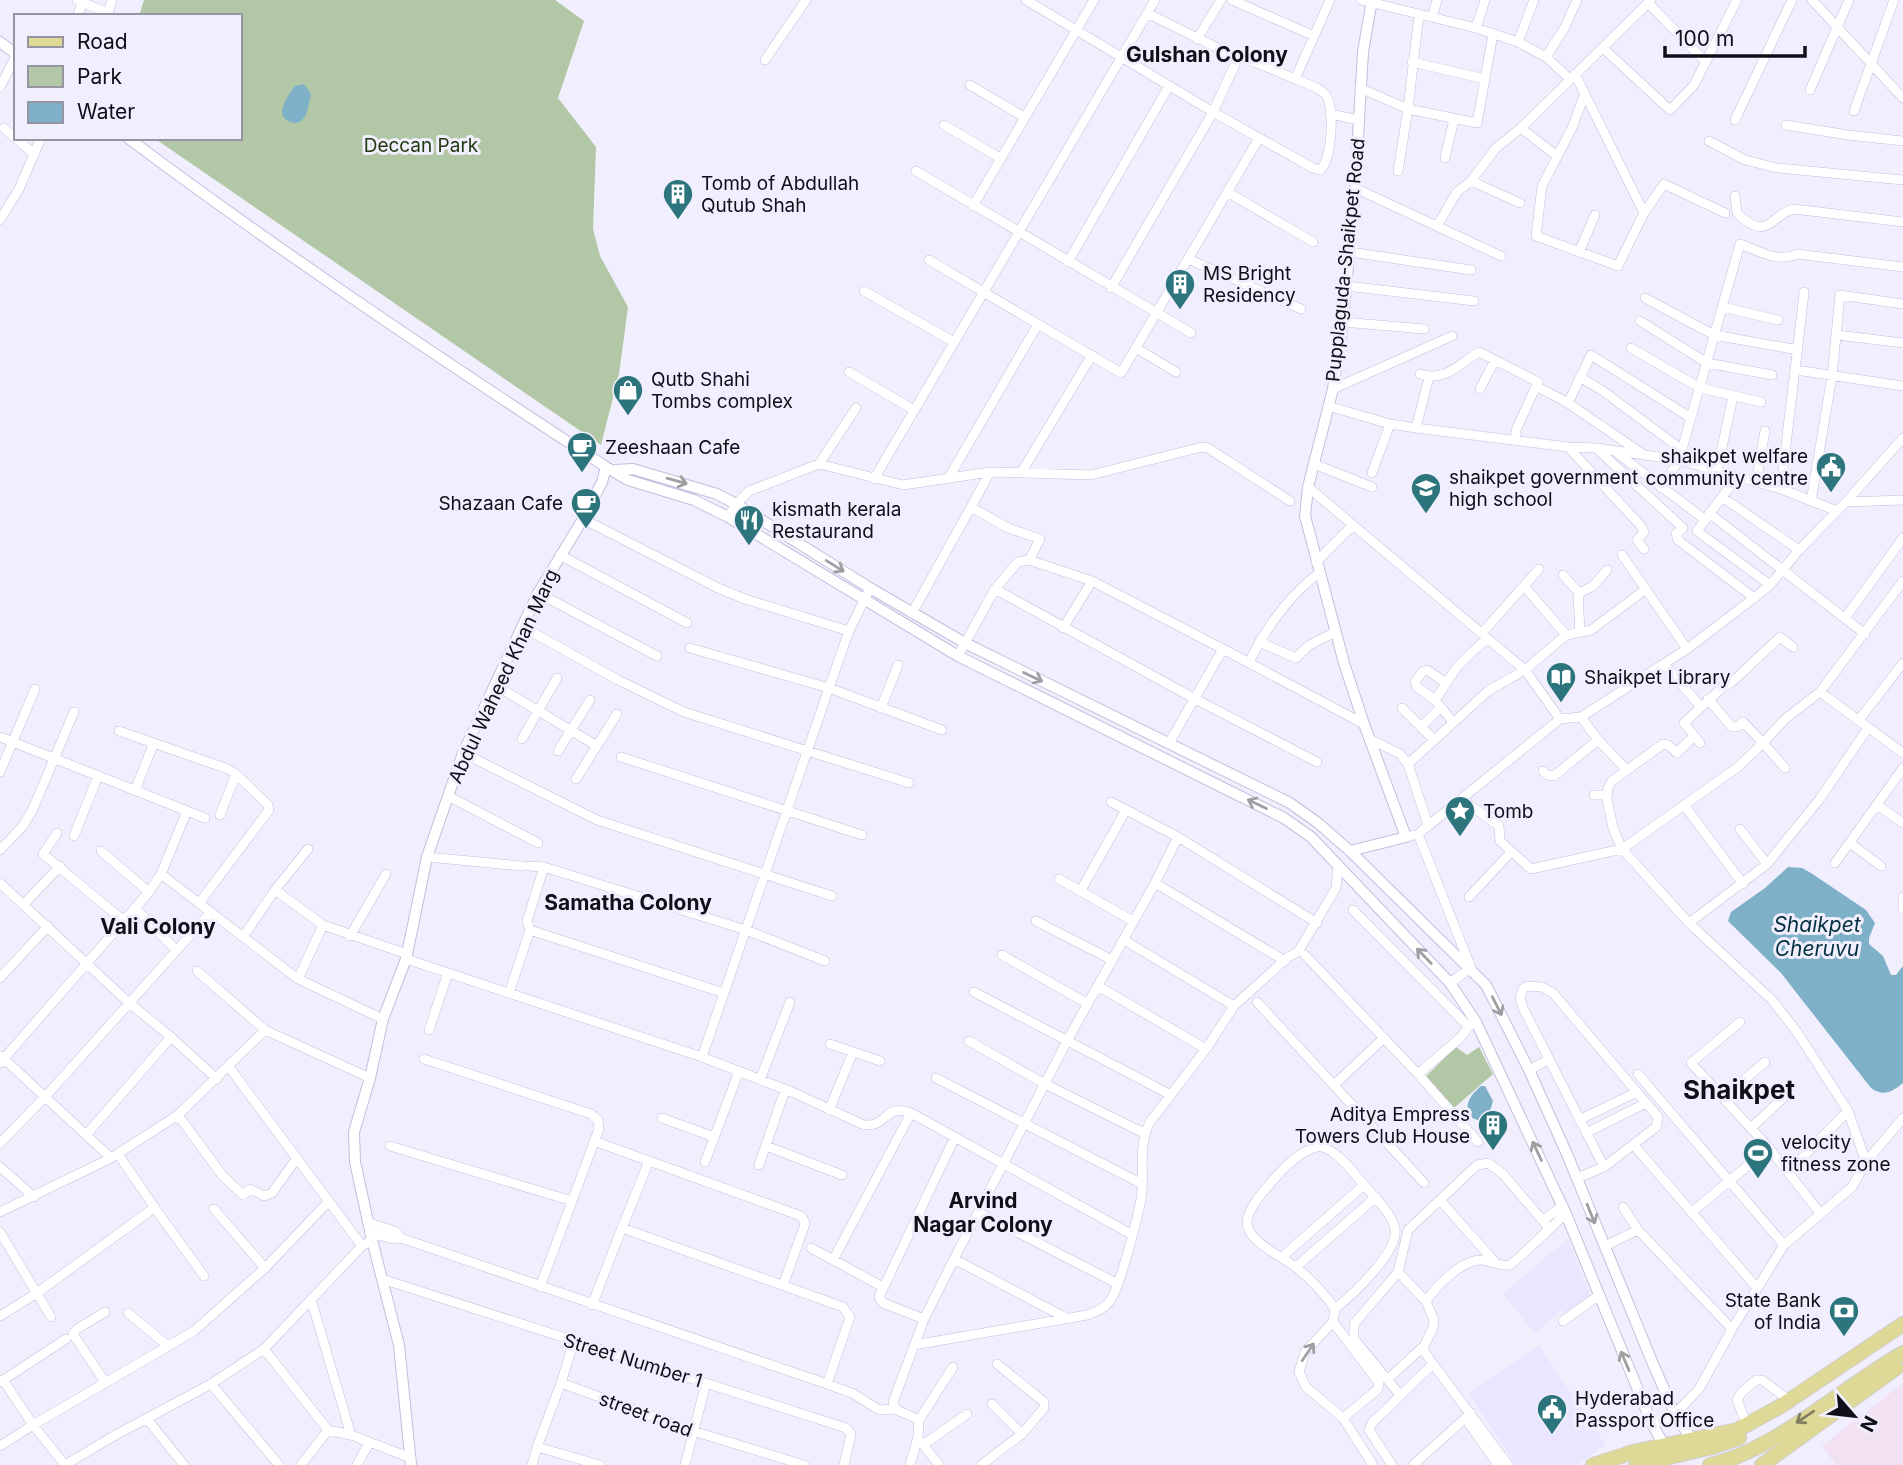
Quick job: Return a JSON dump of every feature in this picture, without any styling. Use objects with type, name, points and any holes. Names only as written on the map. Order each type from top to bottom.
[{"type":"main road","points":[[1593,1465],[1633,1452],[1737,1430],[1789,1400],[1903,1324]]},
{"type":"main road","points":[[1636,1465],[1716,1446],[1751,1433],[1903,1336]]},
{"type":"main road","points":[[1710,1465],[1727,1461],[1762,1445],[1903,1353]]},
{"type":"main road","points":[[1766,1464],[1903,1364]]},
{"type":"street","points":[[80,1],[108,14],[112,0]]},
{"type":"street","points":[[765,60],[806,0]]},
{"type":"street","points":[[1026,0],[1213,112],[1320,170],[1326,165],[1331,139],[1330,114],[1325,94],[1250,60]]},
{"type":"street","points":[[973,206],[1094,0]]},
{"type":"street","points":[[874,479],[1155,0]]},
{"type":"street","points":[[1197,39],[1221,0]]},
{"type":"street","points":[[1232,0],[1314,36]]},
{"type":"street","points":[[1295,79],[1330,0]]},
{"type":"street","points":[[1432,17],[1437,0]]},
{"type":"street","points":[[1476,28],[1485,0]]},
{"type":"street","points":[[1518,42],[1534,0]]},
{"type":"street","points":[[1546,57],[1565,27],[1577,0]]},
{"type":"street","points":[[1603,48],[1670,110],[1694,85],[1737,0]]},
{"type":"street","points":[[1735,120],[1792,0]]},
{"type":"street","points":[[1812,0],[1903,98]]},
{"type":"street","points":[[1810,90],[1849,0]]},
{"type":"street","points":[[1854,111],[1894,0]]},
{"type":"street","points":[[1368,1],[1476,28],[1518,42],[1573,76],[1585,93],[1644,213]]},
{"type":"street","name":"Pupplaguda-Shaikpet Road","points":[[1368,1],[1343,321],[1333,389],[1308,487],[1305,516],[1335,632],[1364,724],[1406,837]]},
{"type":"street","points":[[1437,226],[1457,192],[1471,181],[1496,148],[1521,128],[1650,2],[1706,61]]},
{"type":"street","points":[[1111,288],[1213,112],[1238,58],[1147,13]]},
{"type":"street","points":[[1398,171],[1419,14]]},
{"type":"street","points":[[1360,88],[1408,109],[1477,123],[1493,34]]},
{"type":"street","points":[[0,87],[14,59]]},
{"type":"street","points":[[1412,62],[1485,79]]},
{"type":"street","points":[[970,85],[1024,117]]},
{"type":"street","points":[[1068,262],[1169,86]]},
{"type":"street","points":[[1585,93],[1572,128],[1542,186],[1536,236],[1618,267],[1644,213],[1664,184],[1725,213]]},
{"type":"street","points":[[1330,114],[1359,120]]},
{"type":"street","points":[[1445,158],[1454,119]]},
{"type":"street","points":[[944,125],[1000,158]]},
{"type":"street","points":[[1786,125],[1903,141]]},
{"type":"street","points":[[4,128],[14,137]]},
{"type":"street","points":[[1521,128],[1552,153]]},
{"type":"street","points":[[929,260],[1121,373],[1259,138]]},
{"type":"street","points":[[18,140],[34,154]]},
{"type":"street","points":[[0,220],[12,203],[40,140]]},
{"type":"street","points":[[131,140],[216,204],[420,346],[628,480],[694,500],[729,517],[958,656],[1284,818],[1311,837],[1450,983],[1564,1210],[1652,1424],[1664,1445]]},
{"type":"street","points":[[1709,141],[1745,160],[1777,169],[1903,180]]},
{"type":"street","points":[[916,171],[1191,333]]},
{"type":"street","points":[[1471,181],[1520,204]]},
{"type":"street","points":[[1355,188],[1501,256]]},
{"type":"street","points":[[1227,192],[1312,242]]},
{"type":"street","points":[[1735,196],[1737,213],[1757,226],[1768,225],[1788,210],[1794,209],[1903,222]]},
{"type":"street","points":[[1579,252],[1595,215]]},
{"type":"street","points":[[1661,488],[1681,455],[1740,244],[1787,258],[1797,254],[1903,267]]},
{"type":"street","points":[[1350,252],[1471,270]]},
{"type":"street","points":[[1188,259],[1301,309]]},
{"type":"street","points":[[1347,286],[1474,301]]},
{"type":"street","points":[[864,291],[954,342]]},
{"type":"street","points":[[1781,489],[1804,292]]},
{"type":"street","points":[[1811,501],[1832,376],[1840,295],[1903,304]]},
{"type":"street","points":[[1645,298],[1714,335],[1798,350]]},
{"type":"street","points":[[1722,307],[1778,320]]},
{"type":"street","points":[[1343,321],[1424,329]]},
{"type":"street","points":[[1640,321],[1707,363],[1772,375]]},
{"type":"street","points":[[948,479],[1038,324]]},
{"type":"street","points":[[1837,335],[1903,343]]},
{"type":"street","points":[[1333,389],[1452,336]]},
{"type":"street","points":[[1136,348],[1176,372]]},
{"type":"street","points":[[1631,348],[1700,388],[1761,402]]},
{"type":"street","points":[[1416,428],[1425,376],[1444,376],[1479,352],[1538,382],[1516,430],[1516,441]]},
{"type":"street","points":[[1021,472],[1092,355]]},
{"type":"street","points":[[1568,403],[1591,355],[1691,418]]},
{"type":"street","points":[[1480,389],[1495,360]]},
{"type":"street","points":[[1796,370],[1903,386]]},
{"type":"street","points":[[849,372],[914,410]]},
{"type":"street","points":[[1580,377],[1603,391],[1681,455],[1717,471],[1781,489],[1837,511]]},
{"type":"street","points":[[1536,386],[1568,403],[1644,455]]},
{"type":"street","points":[[1717,471],[1733,396]]},
{"type":"street","points":[[1328,406],[1390,424],[1416,428],[1644,455],[1681,455]]},
{"type":"street","points":[[729,517],[736,504],[749,491],[819,464],[856,408]]},
{"type":"street","points":[[1372,473],[1390,424]]},
{"type":"street","points":[[1756,482],[1765,431]]},
{"type":"street","points":[[914,1345],[1068,1318],[1099,1310],[1109,1303],[1118,1284],[1141,1195],[1144,1133],[1234,1006],[1247,992],[1298,952],[1336,888],[1338,866],[1350,851],[1418,834],[1560,719],[1581,718],[1687,649],[1770,585],[1903,438]]},
{"type":"street","points":[[819,464],[903,485],[990,472],[1091,475],[1202,447],[1208,448],[1290,501]]},
{"type":"street","points":[[1568,447],[1641,526],[1644,532],[1637,540],[1644,550]]},
{"type":"street","points":[[1596,448],[1683,528],[1676,534],[1678,540],[1754,598]]},
{"type":"street","points":[[1615,452],[1661,488],[1707,516],[1784,570],[1865,634]]},
{"type":"street","points":[[1314,464],[1372,487]]},
{"type":"street","points":[[611,469],[633,469],[697,487],[736,504],[870,588],[965,643],[1290,803],[1350,851],[1486,985],[1529,1070],[1577,1178],[1675,1414],[1692,1440]]},
{"type":"street","name":"Abdul Waheed Khan Marg","points":[[412,1463],[399,1345],[368,1236],[355,1162],[354,1132],[383,1019],[407,956],[427,857],[463,753],[538,593],[611,469]]},
{"type":"street","points":[[912,613],[990,472]]},
{"type":"street","points":[[1737,477],[1698,531],[1770,585]]},
{"type":"street","points":[[1308,487],[1525,670],[1560,719]]},
{"type":"street","points":[[1722,497],[1799,550]]},
{"type":"street","points":[[1846,502],[1903,500]]},
{"type":"street","points":[[971,507],[1009,528],[1040,539],[1029,560]]},
{"type":"street","points":[[583,519],[718,588],[849,631]]},
{"type":"street","points":[[1249,662],[1277,615],[1353,525]]},
{"type":"street","points":[[1845,618],[1903,538]]},
{"type":"street","points":[[560,555],[687,623]]},
{"type":"street","points":[[1622,555],[1687,649]]},
{"type":"street","points":[[958,656],[995,589],[1018,562],[1029,560],[1092,581],[1364,724]]},
{"type":"street","points":[[1421,727],[1438,703],[1446,683],[1457,667],[1539,569]]},
{"type":"street","points":[[1579,593],[1594,586],[1607,570]]},
{"type":"street","points":[[1563,575],[1579,593]]},
{"type":"street","points":[[1063,628],[1092,581]]},
{"type":"street","points":[[1461,799],[1499,827],[1499,839],[1531,869],[1622,849],[1738,767],[1785,719],[1820,692],[1903,581]]},
{"type":"street","points":[[1524,586],[1566,635]]},
{"type":"street","points":[[702,1058],[806,751],[849,631],[870,588]]},
{"type":"street","points":[[995,589],[1195,699],[1317,762]]},
{"type":"street","points":[[1408,764],[1488,691],[1525,670],[1566,635],[1591,630],[1646,589]]},
{"type":"street","points":[[538,593],[657,656]]},
{"type":"street","points":[[1579,593],[1577,604],[1580,632]]},
{"type":"street","points":[[523,627],[618,680],[684,712],[909,783]]},
{"type":"street","points":[[1259,642],[1296,658],[1308,646],[1335,632]]},
{"type":"street","points":[[1793,647],[1780,637],[1683,724],[1697,740],[1676,753],[1663,744],[1612,781],[1607,795],[1613,828],[1622,849],[1689,923],[1772,1000],[1797,1032],[1848,1111],[1866,1162]]},
{"type":"street","points":[[690,648],[829,688],[942,730]]},
{"type":"street","points":[[1169,743],[1223,649]]},
{"type":"street","points":[[1859,720],[1903,663]]},
{"type":"street","points":[[881,708],[898,665]]},
{"type":"street","points":[[1665,665],[1700,706]]},
{"type":"street","points":[[1446,683],[1426,670],[1415,681],[1416,687],[1438,703],[1453,722]]},
{"type":"street","points":[[523,739],[557,678]]},
{"type":"street","points":[[495,685],[597,746]]},
{"type":"street","points":[[0,772],[35,689]]},
{"type":"street","points":[[1820,692],[1902,751]]},
{"type":"street","points":[[1708,699],[1732,727],[1743,722],[1785,768]]},
{"type":"street","points":[[558,751],[590,700]]},
{"type":"street","points":[[1402,708],[1434,740]]},
{"type":"street","points":[[0,850],[27,819],[74,712]]},
{"type":"street","points":[[576,779],[617,714]]},
{"type":"street","points":[[1581,718],[1598,740],[1628,770]]},
{"type":"street","points":[[1689,923],[1767,864],[1819,800],[1868,728]]},
{"type":"street","points":[[119,731],[228,769],[270,810],[200,902]]},
{"type":"street","points":[[0,737],[205,818]]},
{"type":"street","points":[[1370,739],[1400,754],[1408,764],[1428,825]]},
{"type":"street","points":[[1543,771],[1554,776],[1598,740]]},
{"type":"street","points":[[135,790],[154,743]]},
{"type":"street","points":[[463,753],[597,820],[832,896]]},
{"type":"street","points":[[621,757],[862,835]]},
{"type":"street","points":[[1835,863],[1903,768]]},
{"type":"street","points":[[219,815],[236,774]]},
{"type":"street","points":[[74,836],[98,776]]},
{"type":"street","points":[[1594,795],[1607,795]]},
{"type":"street","points":[[448,796],[538,843]]},
{"type":"street","points":[[1111,802],[1178,837],[1317,923]]},
{"type":"street","points":[[1877,804],[1903,824]]},
{"type":"street","points":[[1684,805],[1743,884]]},
{"type":"street","points":[[1081,890],[1126,810]]},
{"type":"street","points":[[187,811],[161,874],[149,892],[1,1059],[86,1135],[114,1156],[204,1276]]},
{"type":"street","points":[[1740,829],[1767,864]]},
{"type":"street","points":[[58,833],[43,852],[124,921]]},
{"type":"street","points":[[1418,834],[1471,968]]},
{"type":"street","points":[[895,1409],[893,1402],[924,1319],[1067,1041],[1178,837]]},
{"type":"street","points":[[1850,843],[1881,866]]},
{"type":"street","points":[[243,937],[275,890],[308,849]]},
{"type":"street","points":[[102,851],[149,892]]},
{"type":"street","points":[[1469,897],[1511,852]]},
{"type":"street","points":[[427,857],[544,867],[746,930],[825,961]]},
{"type":"street","points":[[24,904],[60,866]]},
{"type":"street","points":[[509,993],[530,930],[527,921],[544,867]]},
{"type":"street","points":[[161,874],[298,979],[383,1019]]},
{"type":"street","points":[[350,936],[386,874]]},
{"type":"street","points":[[1059,879],[1133,921]]},
{"type":"street","points":[[1155,883],[1285,961]]},
{"type":"street","points":[[2,890],[24,904],[128,1002],[217,1079]]},
{"type":"street","points":[[275,890],[323,925],[350,936],[448,973],[739,1071],[855,1122],[871,1126],[880,1122],[891,1111],[900,1109],[911,1113],[1131,1234]]},
{"type":"street","points":[[1903,897],[1903,909]]},
{"type":"street","points":[[135,908],[176,950]]},
{"type":"street","points":[[1353,911],[1471,1026]]},
{"type":"street","points":[[0,1143],[46,1097],[211,912]]},
{"type":"street","points":[[1036,921],[1112,960]]},
{"type":"street","points":[[298,979],[323,925]]},
{"type":"street","points":[[0,978],[48,926]]},
{"type":"street","points":[[530,930],[723,992]]},
{"type":"street","points":[[1124,940],[1234,1006]]},
{"type":"street","points":[[1002,955],[1088,1004]]},
{"type":"street","points":[[1305,955],[1418,1074],[1478,1142]]},
{"type":"street","points":[[1450,983],[1471,968]]},
{"type":"street","points":[[197,971],[265,1030],[370,1078]]},
{"type":"street","points":[[429,1030],[448,973]]},
{"type":"street","points":[[1098,986],[1206,1049]]},
{"type":"street","points":[[1577,1178],[1604,1167],[1656,1127],[1658,1117],[1553,993],[1537,986],[1527,986],[1520,998],[1545,1061],[1604,1167]]},
{"type":"street","points":[[974,992],[1171,1095]]},
{"type":"street","points":[[760,1080],[790,1002]]},
{"type":"street","points":[[1257,1002],[1424,1183]]},
{"type":"street","points":[[1740,1022],[1691,1063],[1769,1148],[1820,1213]]},
{"type":"street","points":[[1418,1074],[1471,1026]]},
{"type":"street","points":[[0,1212],[114,1156],[178,1115],[265,1030]]},
{"type":"street","points":[[86,1135],[171,1037]]},
{"type":"street","points":[[1335,1084],[1384,1038]]},
{"type":"street","points":[[969,1041],[1045,1084],[1144,1133]]},
{"type":"street","points":[[830,1044],[880,1061]]},
{"type":"street","points":[[829,1110],[853,1052]]},
{"type":"street","points":[[424,1059],[591,1114],[600,1125],[540,1287]]},
{"type":"street","points":[[1529,1070],[1545,1061]]},
{"type":"street","points":[[1723,1098],[1765,1062]]},
{"type":"street","points":[[229,1067],[329,1201],[368,1236],[401,1238],[827,1384],[854,1394],[879,1410],[895,1409],[919,1420]]},
{"type":"street","points":[[705,1162],[739,1071]]},
{"type":"street","points":[[1638,1073],[1784,1245]]},
{"type":"street","points":[[936,1078],[1142,1184]]},
{"type":"street","points":[[759,1165],[785,1090]]},
{"type":"street","points":[[1579,1120],[1637,1092]]},
{"type":"street","points":[[1751,1128],[1786,1096]]},
{"type":"street","points":[[1586,1133],[1646,1103]]},
{"type":"street","points":[[1788,1172],[1848,1111]]},
{"type":"street","points":[[833,1260],[911,1113]]},
{"type":"street","points":[[178,1115],[222,1175],[243,1195],[250,1189],[264,1196],[272,1193],[297,1158]]},
{"type":"street","points":[[663,1118],[714,1137]]},
{"type":"street","points":[[1652,1424],[1675,1414],[1699,1389],[1784,1245],[1852,1187],[1866,1162],[1903,1118]]},
{"type":"street","points":[[924,1319],[883,1303],[878,1297],[955,1138]]},
{"type":"street","points":[[594,1141],[801,1216],[804,1227],[783,1285]]},
{"type":"street","points":[[390,1146],[572,1201]]},
{"type":"street","points":[[766,1146],[842,1175]]},
{"type":"street","points":[[1335,1309],[1322,1290],[1296,1267],[1257,1241],[1247,1223],[1255,1203],[1270,1184],[1296,1158],[1320,1146],[1328,1148],[1357,1175],[1395,1226],[1393,1241],[1380,1262],[1335,1309],[1333,1322],[1305,1352],[1299,1372],[1306,1387],[1343,1418],[1373,1465]]},
{"type":"street","points":[[1692,1212],[1769,1148]]},
{"type":"street","points":[[1637,1149],[1757,1288]]},
{"type":"street","points":[[592,1305],[649,1161]]},
{"type":"street","points":[[1400,1395],[1354,1339],[1353,1328],[1398,1272],[1408,1230],[1477,1165],[1488,1163],[1503,1174],[1546,1224]]},
{"type":"street","points":[[0,1167],[34,1197]]},
{"type":"street","points":[[1282,1257],[1364,1185]]},
{"type":"street","points":[[1296,1267],[1376,1197]]},
{"type":"street","points":[[1440,1200],[1494,1261],[1502,1265],[1514,1262],[1546,1224],[1564,1210]]},
{"type":"street","points":[[0,1446],[194,1331],[265,1268],[329,1201]]},
{"type":"street","points":[[1623,1207],[1638,1230],[1732,1329]]},
{"type":"street","points":[[0,1316],[37,1293],[155,1208]]},
{"type":"street","points":[[214,1209],[265,1268]]},
{"type":"street","points":[[978,1212],[1118,1284]]},
{"type":"street","points":[[622,1228],[843,1307],[850,1317],[827,1384]]},
{"type":"street","points":[[1605,1246],[1638,1230]]},
{"type":"street","points":[[0,1232],[51,1317]]},
{"type":"street","points":[[65,1339],[1,1381],[65,1465],[211,1384],[264,1349],[368,1236]]},
{"type":"street","points":[[811,1248],[883,1287]]},
{"type":"street","points":[[954,1259],[1068,1318]]},
{"type":"street","points":[[1426,1301],[1463,1265],[1475,1260],[1494,1261]]},
{"type":"street","points":[[1388,1379],[1424,1346],[1433,1328],[1431,1310],[1426,1301],[1398,1272]]},
{"type":"street","name":"Street Number 1","points":[[382,1279],[846,1428],[851,1434],[844,1465]]},
{"type":"street","points":[[1563,1321],[1598,1296]]},
{"type":"street","points":[[311,1299],[351,1435]]},
{"type":"street","points":[[105,1312],[76,1329],[73,1334],[105,1382]]},
{"type":"street","points":[[128,1313],[168,1346]]},
{"type":"street","points":[[1333,1322],[1379,1383],[1378,1389],[1343,1418]]},
{"type":"street","points":[[532,1465],[542,1448],[574,1341]]},
{"type":"street","points":[[1424,1346],[1424,1351],[1498,1465]]},
{"type":"street","points":[[264,1349],[328,1430],[351,1435],[412,1463]]},
{"type":"street","points":[[981,1465],[1022,1434],[1044,1408],[1044,1402],[997,1364]]},
{"type":"street","points":[[1392,1465],[1369,1430],[1372,1423],[1433,1364]]},
{"type":"street","points":[[910,1465],[921,1441],[919,1420],[953,1367]]},
{"type":"street","points":[[1747,1425],[1737,1400],[1756,1380],[1770,1384],[1789,1400]]},
{"type":"street","points":[[685,1465],[706,1382]]},
{"type":"street","name":"street road","points":[[561,1383],[693,1431],[804,1465]]},
{"type":"street","points":[[211,1384],[279,1465]]},
{"type":"street","points":[[992,1404],[1022,1434]]},
{"type":"street","points":[[921,1441],[967,1414]]},
{"type":"street","points":[[1413,1465],[1468,1416]]},
{"type":"street","points":[[1468,1416],[1508,1465]]},
{"type":"street","points":[[147,1419],[183,1464]]},
{"type":"street","points":[[301,1465],[328,1430]]},
{"type":"street","points":[[921,1441],[939,1465]]},
{"type":"street","points":[[357,1465],[369,1443]]},
{"type":"street","points":[[542,1448],[600,1465]]},
{"type":"shaded area","points":[[1568,1239],[1591,1297],[1567,1317],[1561,1310],[1535,1334],[1503,1293]]},
{"type":"shaded area","points":[[1539,1345],[1606,1445],[1576,1465],[1516,1465],[1468,1393]]},
{"type":"shaded area","points":[[1903,1383],[1903,1465],[1836,1465],[1822,1446]]},
{"type":"green space","name":"Deccan Park","points":[[144,0],[555,0],[584,21],[558,98],[596,147],[593,229],[600,256],[628,307],[619,374],[601,445],[157,140],[242,140],[242,14],[140,14]]},
{"type":"green space","points":[[1456,1047],[1467,1055],[1479,1047],[1493,1074],[1454,1108],[1426,1076]]},
{"type":"water","points":[[304,84],[311,94],[306,115],[299,122],[289,122],[282,114],[284,105],[295,86]]},
{"type":"water","name":"Shaikpet Cheruvu","points":[[1788,867],[1802,868],[1866,910],[1875,923],[1869,944],[1883,956],[1891,975],[1896,975],[1903,966],[1903,1083],[1891,1091],[1883,1093],[1871,1088],[1781,973],[1728,921],[1731,912],[1765,888]]},
{"type":"water","points":[[1481,1086],[1485,1086],[1493,1101],[1489,1114],[1480,1121],[1470,1117],[1468,1103]]},
{"type":"place","name":"Tomb of Abdullah Qutub Shah","points":[[678,221]]},
{"type":"place","name":"MS Bright Residency","points":[[1180,311]]},
{"type":"place","name":"Qutb Shahi Tombs complex","points":[[628,417]]},
{"type":"place","name":"Zeeshaan Cafe","points":[[582,474]]},
{"type":"place","name":"shaikpet welfare community centre","points":[[1831,494]]},
{"type":"place","name":"shaikpet government high school","points":[[1426,515]]},
{"type":"place","name":"Shazaan Cafe","points":[[586,530]]},
{"type":"place","name":"kismath kerala Restaurand","points":[[749,547]]},
{"type":"place","name":"Shaikpet Library","points":[[1561,704]]},
{"type":"place","name":"Tomb","points":[[1460,838]]},
{"type":"place","name":"Aditya Empress Towers Club House","points":[[1493,1152]]},
{"type":"place","name":"velocity fitness zone","points":[[1758,1180]]},
{"type":"place","name":"State Bank of India","points":[[1844,1338]]},
{"type":"place","name":"Hyderabad Passport Office","points":[[1552,1436]]},
{"type":"district","name":"Gulshan Colony","points":[[1207,55]]},
{"type":"district","name":"Samatha Colony","points":[[628,903]]},
{"type":"district","name":"Vali Colony","points":[[158,927]]},
{"type":"district","name":"Shaikpet","points":[[1739,1090]]},
{"type":"district","name":"Arvind Nagar Colony","points":[[983,1213]]}]
